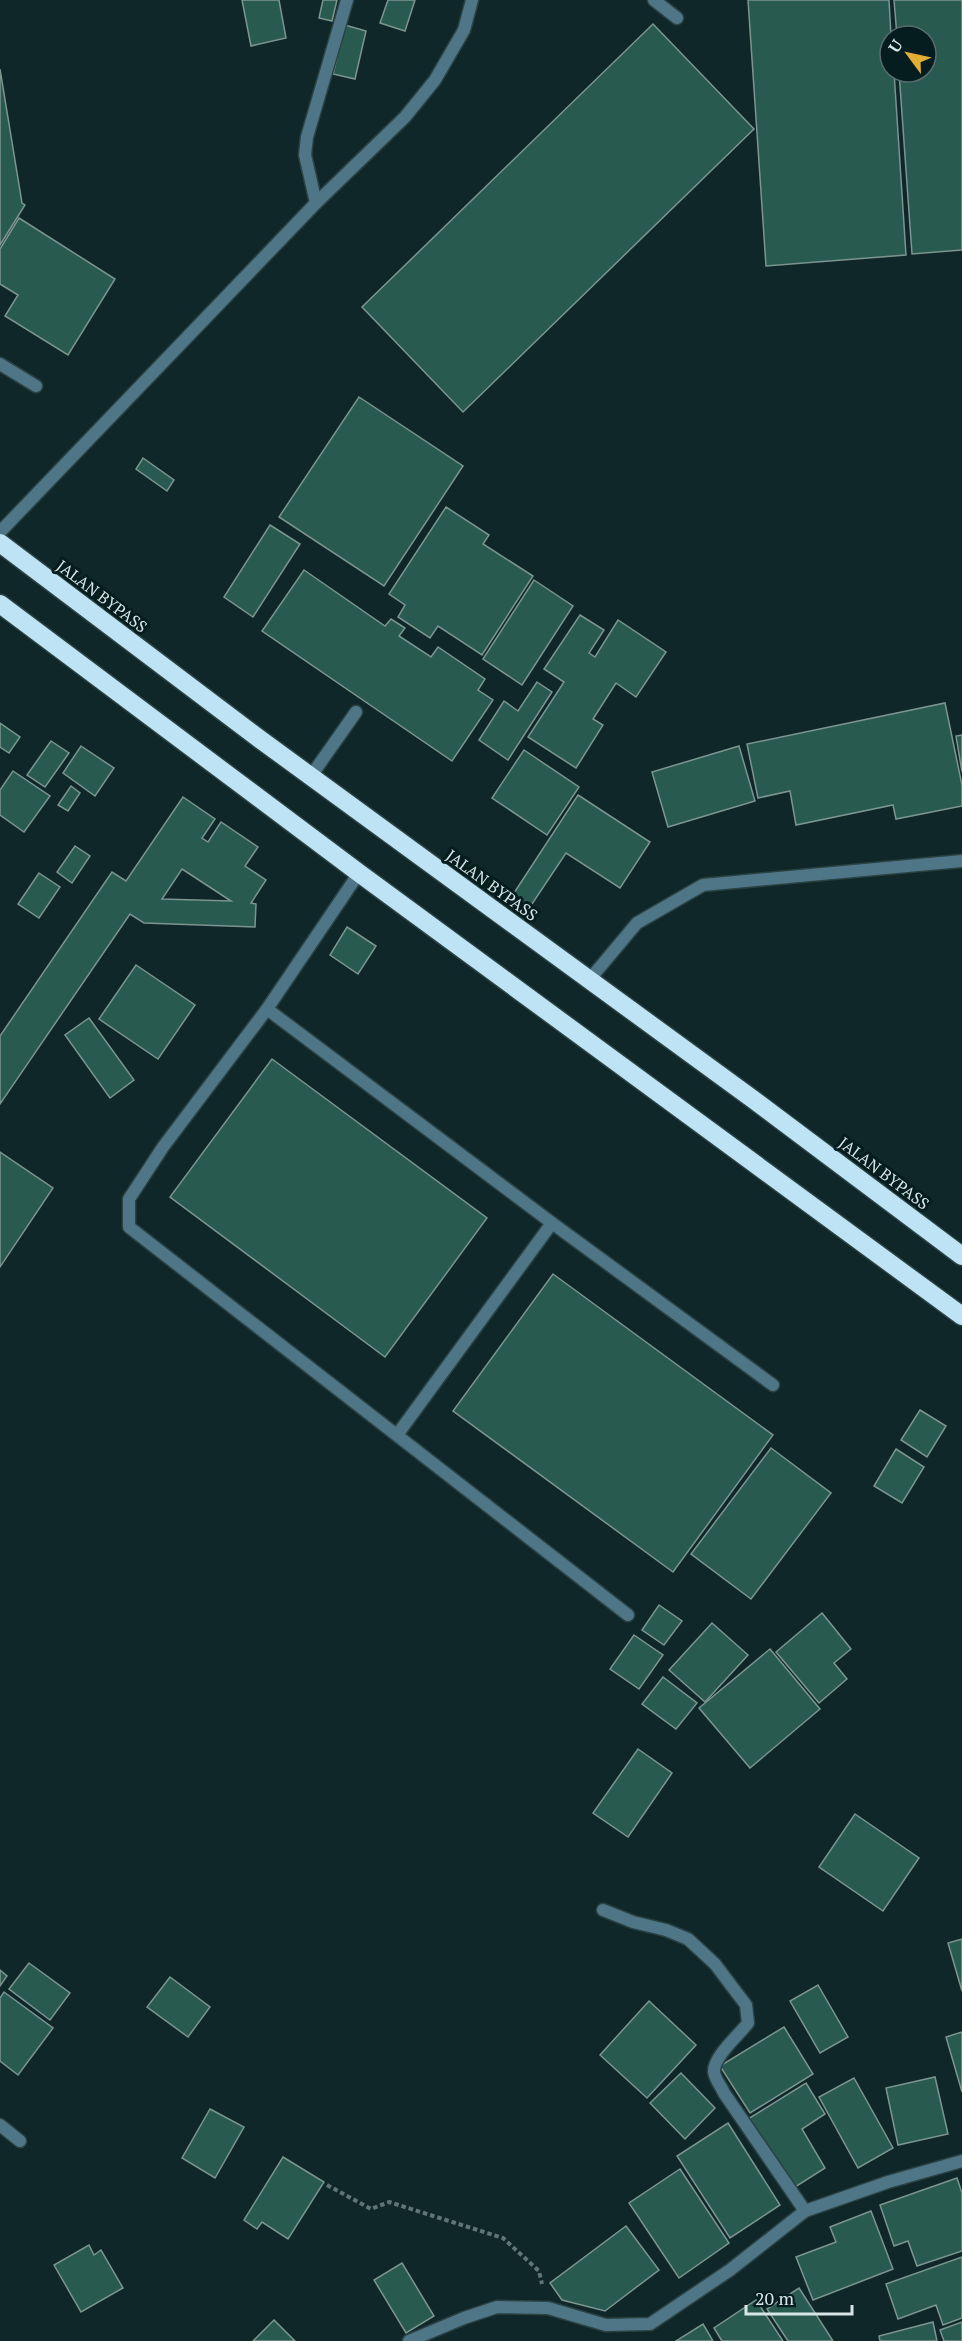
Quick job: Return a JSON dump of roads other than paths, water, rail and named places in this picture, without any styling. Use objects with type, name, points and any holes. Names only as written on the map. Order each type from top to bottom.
[{"type":"highway","name":"JALAN BYPASS","points":[[0,543],[444,875],[590,979],[962,1256]]},
{"type":"highway","points":[[0,604],[359,873],[962,1316]]},
{"type":"street","points":[[316,202],[305,155],[307,137],[347,0]]},
{"type":"street","points":[[0,532],[316,202],[405,117],[435,80],[464,30],[472,0]]},
{"type":"street","points":[[654,0],[677,18]]},
{"type":"street","points":[[0,364],[36,386]]},
{"type":"street","points":[[311,776],[356,712]]},
{"type":"street","points":[[590,979],[637,923],[703,885],[962,861]]},
{"type":"street","points":[[359,873],[267,1009],[163,1146],[129,1199],[129,1227],[628,1615]]},
{"type":"street","points":[[267,1009],[773,1385]]},
{"type":"street","points":[[397,1435],[552,1223]]},
{"type":"street","points":[[603,1910],[688,1939],[715,1964],[746,2005],[748,2023],[715,2063],[714,2073],[724,2093],[805,2211]]},
{"type":"street","points":[[0,2125],[20,2141]]},
{"type":"street","points":[[410,2341],[497,2307],[548,2308],[606,2325],[650,2324],[730,2270],[805,2211],[888,2182],[962,2160]]}]
